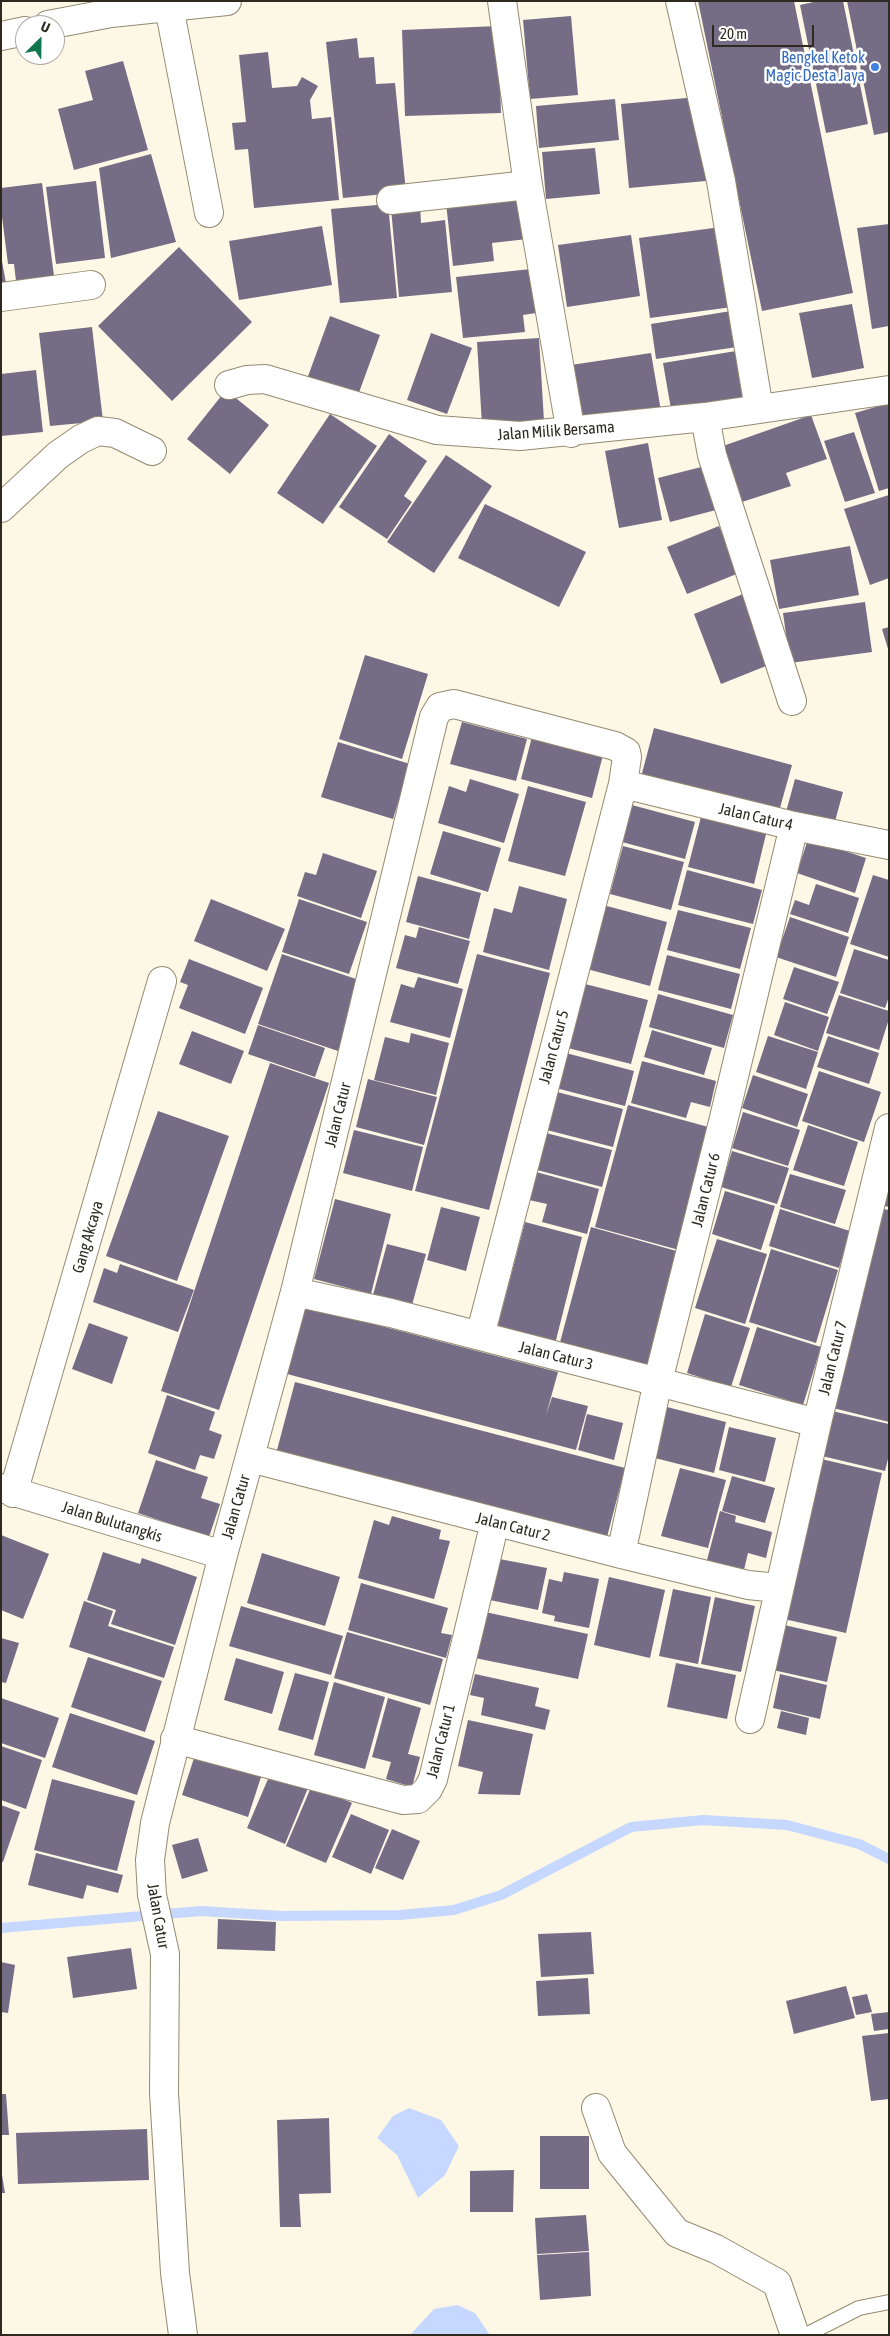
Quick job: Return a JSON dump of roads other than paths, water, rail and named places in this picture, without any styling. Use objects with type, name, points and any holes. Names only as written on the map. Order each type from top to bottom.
[{"type":"street","points":[[65,20],[109,7],[227,1]]},
{"type":"street","points":[[502,1],[528,185],[571,433]]},
{"type":"street","points":[[680,1],[721,181],[759,410]]},
{"type":"street","points":[[180,4],[209,213]]},
{"type":"street","points":[[1,36],[15,32]]},
{"type":"street","points":[[391,200],[528,185]]},
{"type":"street","points":[[1,297],[91,285]]},
{"type":"street","name":"Jalan Milik Bersama","points":[[229,385],[247,380],[264,379],[437,430],[520,436],[571,433],[706,418],[889,390]]},
{"type":"street","points":[[706,418],[712,455],[792,701]]},
{"type":"street","points":[[1,508],[58,455],[81,438],[98,431],[115,433],[152,451]]},
{"type":"street","name":"Jalan Catur 5","points":[[454,704],[615,746],[626,752],[627,758],[623,784],[480,1336]]},
{"type":"street","name":"Jalan Catur","points":[[183,2335],[175,2274],[164,2093],[165,1954],[152,1895],[150,1860],[155,1823],[223,1555],[295,1292],[434,717],[440,707],[454,704]]},
{"type":"street","name":"Jalan Catur 4","points":[[623,784],[794,826],[889,845]]},
{"type":"street","name":"Jalan Catur 6","points":[[621,1554],[658,1381],[722,1127],[794,826]]},
{"type":"street","name":"Gang Akcaya","points":[[7,1491],[162,980]]},
{"type":"street","name":"Jalan Catur 7","points":[[750,1719],[778,1588],[889,1128]]},
{"type":"street","name":"Jalan Catur 3","points":[[295,1292],[391,1313],[817,1423]]},
{"type":"street","name":"Jalan Catur 2","points":[[250,1458],[621,1554],[748,1585],[778,1588]]},
{"type":"street","name":"Jalan Bulutangkis","points":[[7,1491],[223,1555]]},
{"type":"street","name":"Jalan Catur 1","points":[[175,1739],[403,1800],[418,1799],[428,1789],[433,1779],[495,1522]]},
{"type":"street","points":[[596,2108],[612,2153],[677,2233],[716,2249],[777,2283],[795,2335]]},
{"type":"lane","points":[[806,2335],[859,2308],[889,2302]]},
{"type":"water","points":[[409,2108],[441,2120],[459,2146],[445,2175],[418,2198],[397,2155],[377,2138],[393,2116]]},
{"type":"water","points":[[457,2305],[475,2313],[490,2335],[410,2335],[434,2309]]},
{"type":"waterway","points":[[1,1928],[201,1911],[281,1916],[400,1915],[454,1910],[501,1895],[631,1827],[703,1820],[787,1825],[859,1844],[889,1859]]},
{"type":"place","name":"Bengkel Ketok Magic Desta Jaya","points":[[875,67]]}]
